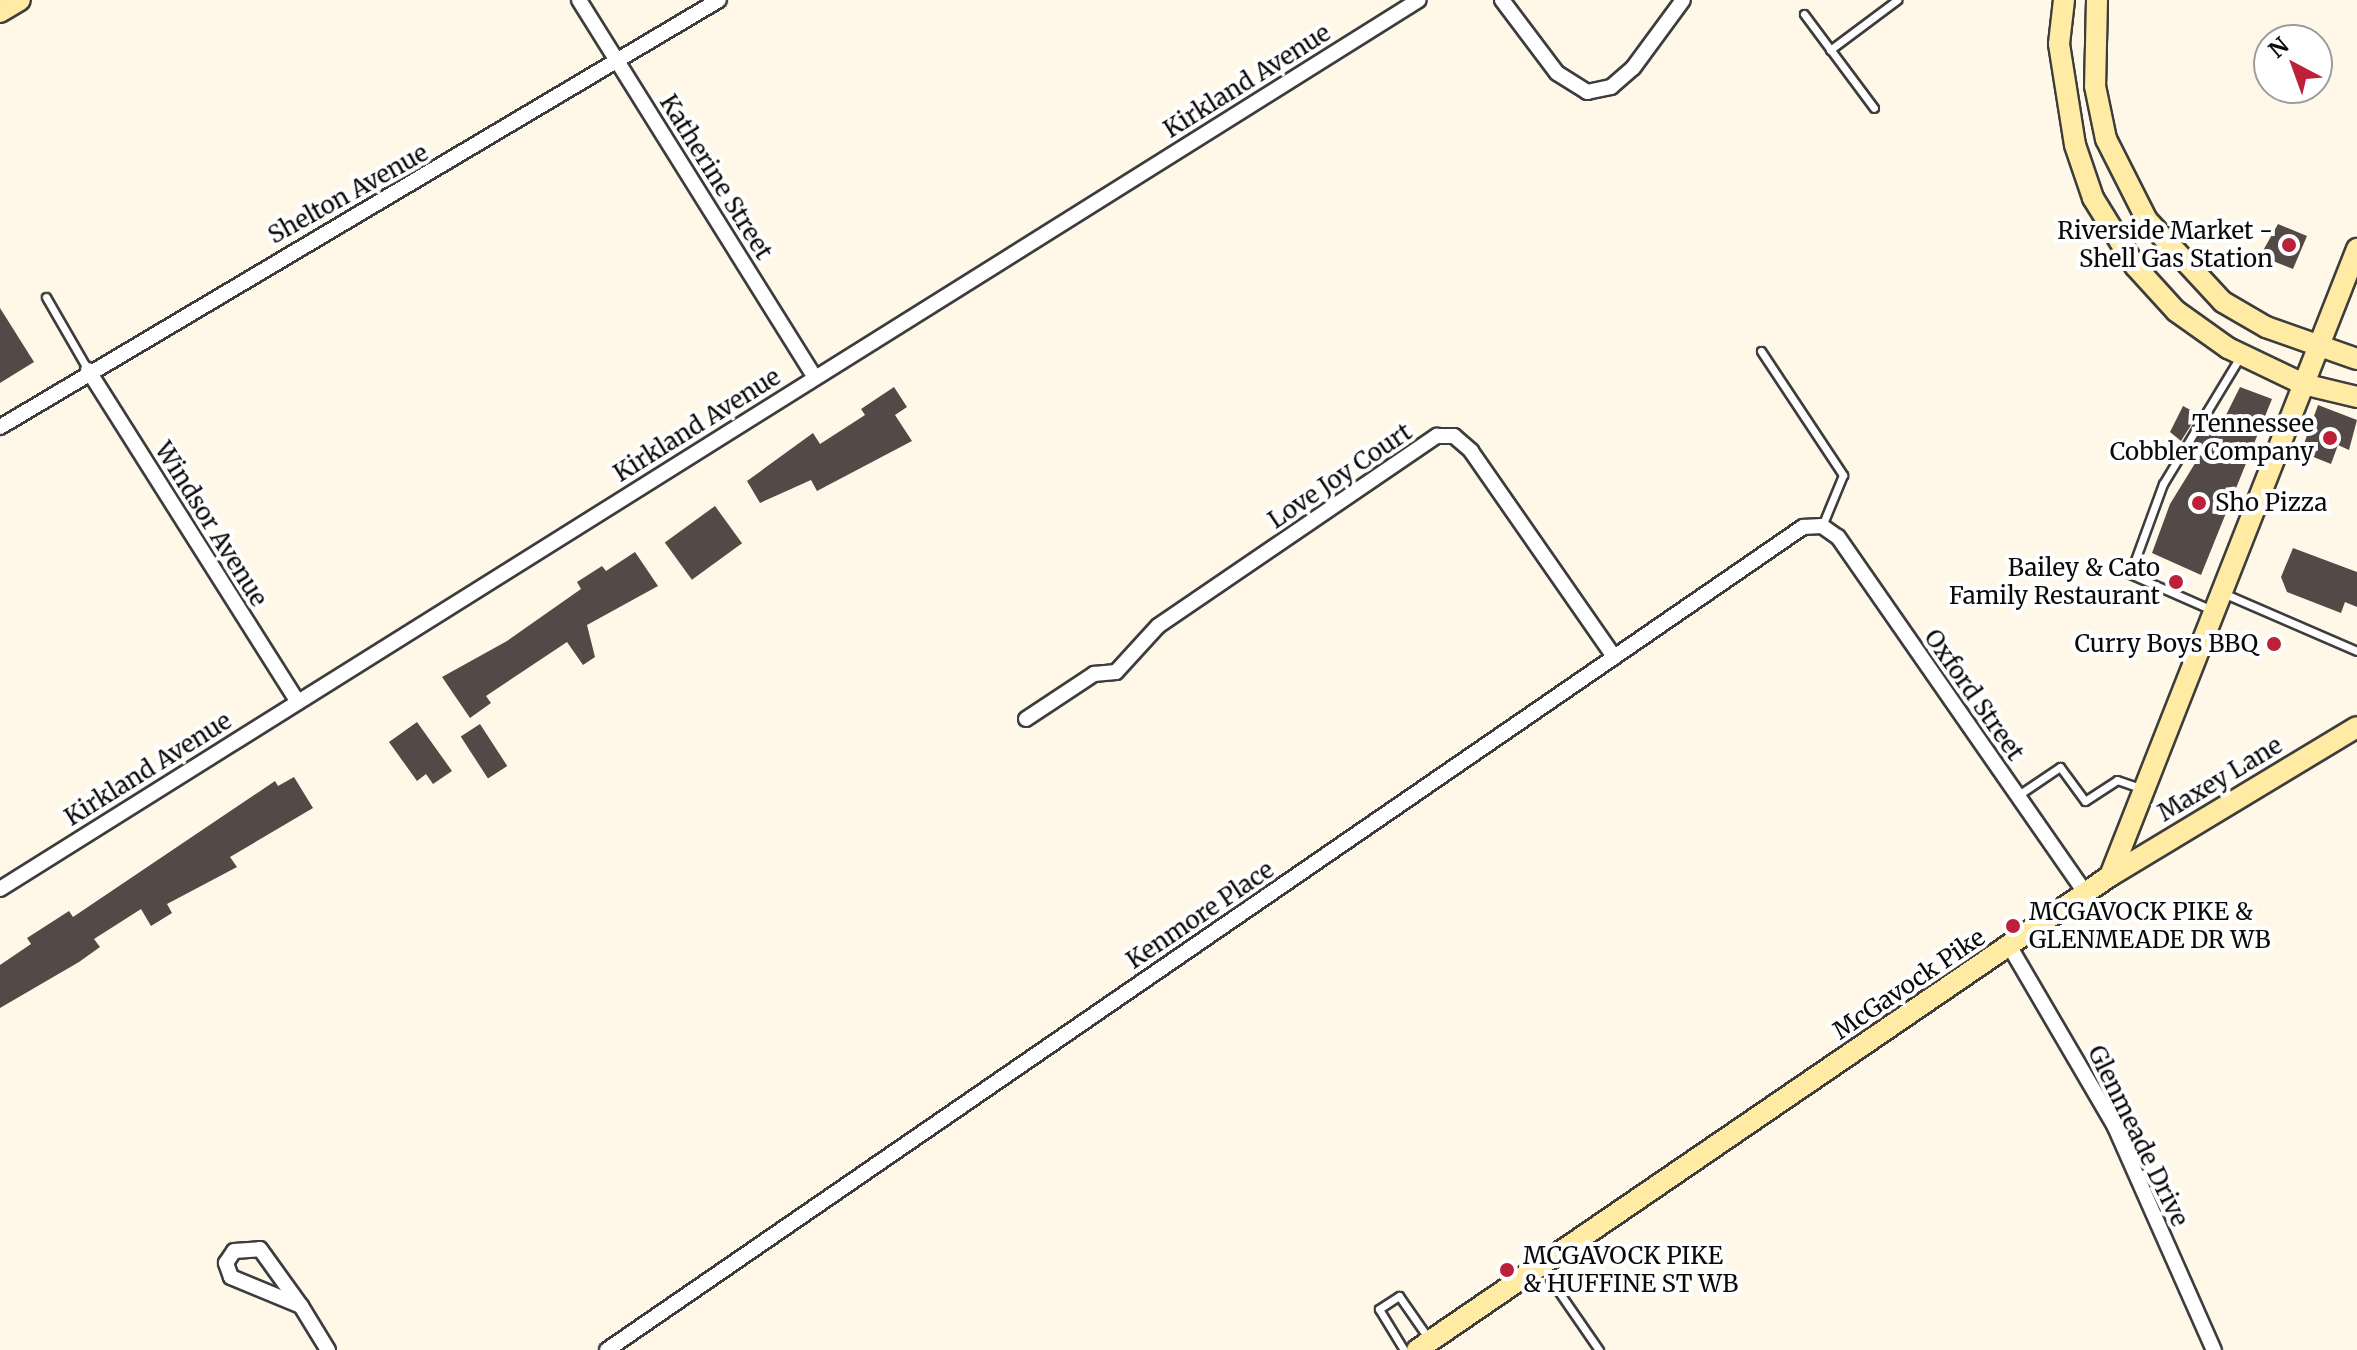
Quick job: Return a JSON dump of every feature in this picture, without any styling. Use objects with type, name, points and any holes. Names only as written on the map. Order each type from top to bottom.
[{"type":"street","points":[[0,12],[20,0]]},
{"type":"street","name":"Katherine Street","points":[[579,0],[815,377]]},
{"type":"street","name":"Shelton Avenue","points":[[0,427],[88,370],[618,63],[719,0]]},
{"type":"street","name":"Kirkland Avenue","points":[[0,889],[297,700],[1419,0]]},
{"type":"street","points":[[1502,0],[1557,73],[1587,92],[1611,87],[1633,68],[1683,0]]},
{"type":"street","points":[[2064,0],[2066,102],[2093,198],[2135,266],[2176,311],[2242,354],[2303,384],[2357,397]]},
{"type":"street","points":[[2097,0],[2095,86],[2123,183],[2169,250],[2223,302],[2318,347],[2357,359]]},
{"type":"street","points":[[2110,876],[2357,249]]},
{"type":"street","name":"Windsor Avenue","points":[[88,370],[297,700]]},
{"type":"street","name":"Love Joy Court","points":[[1026,719],[1094,674],[1116,672],[1158,626],[1437,436],[1454,436],[1471,451],[1614,657]]},
{"type":"street","name":"Kenmore Place","points":[[607,1350],[1803,527],[1822,526]]},
{"type":"street","name":"Oxford Street","points":[[1822,526],[1838,537],[2086,894]]},
{"type":"street","name":"Maxey Lane","points":[[2110,876],[2357,727]]},
{"type":"street","name":"McGavock Pike","points":[[1423,1346],[2110,876]]},
{"type":"street","name":"Glenmeade Drive","points":[[2010,947],[2115,1127],[2214,1350]]},
{"type":"street","points":[[301,1306],[231,1277],[226,1263],[234,1251],[260,1249],[301,1306],[328,1350]]},
{"type":"lane","points":[[1830,50],[1897,0]]},
{"type":"lane","points":[[1804,14],[1874,108]]},
{"type":"lane","points":[[46,297],[88,370]]},
{"type":"lane","points":[[1761,351],[1843,475],[1822,526]]},
{"type":"lane","points":[[2242,354],[2163,484],[2130,574],[2357,651]]},
{"type":"lane","points":[[2017,796],[2060,767],[2085,801],[2117,780],[2145,790]]},
{"type":"lane","points":[[1541,1266],[1599,1350]]},
{"type":"lane","points":[[1404,1350],[1379,1309],[1399,1296],[1423,1346]]},
{"type":"building","points":[[2278,224],[2307,236],[2293,269],[2260,256]]},
{"type":"building","points":[[0,308],[34,362],[0,383]]},
{"type":"building","points":[[894,387],[907,407],[895,415],[912,441],[817,491],[811,480],[760,503],[747,481],[813,433],[820,444],[865,415],[861,409]]},
{"type":"building","points":[[2240,387],[2272,399],[2201,575],[2152,553],[2170,504],[2202,452],[2193,447],[2209,420],[2221,425]]},
{"type":"building","name":"Tennessee Cobbler Company","points":[[2318,405],[2357,420],[2349,450],[2338,445],[2331,464],[2301,452]]},
{"type":"building","points":[[2183,406],[2198,414],[2181,441],[2170,432]]},
{"type":"building","points":[[715,506],[742,543],[692,580],[665,542]]},
{"type":"building","points":[[2293,548],[2357,572],[2357,607],[2345,602],[2341,613],[2287,592],[2281,577]]},
{"type":"building","points":[[635,552],[658,586],[587,625],[595,657],[583,665],[567,642],[486,696],[491,703],[470,718],[442,677],[507,641],[581,589],[577,582],[602,566],[606,571]]},
{"type":"building","points":[[417,722],[452,771],[433,784],[426,774],[417,781],[389,742]]},
{"type":"building","points":[[480,724],[507,766],[488,778],[461,737]]},
{"type":"building","points":[[294,777],[313,808],[230,857],[237,867],[167,904],[172,913],[151,926],[141,909],[94,939],[100,947],[79,962],[0,1008],[0,965],[31,944],[27,938],[69,911],[73,917],[275,781],[278,786]]},
{"type":"place","name":"Riverside Market - Shell Gas Station","points":[[2289,245]]},
{"type":"place","name":"Tennessee Cobbler Company","points":[[2330,438]]},
{"type":"place","name":"Sho Pizza","points":[[2199,503]]},
{"type":"place","name":"Bailey & Cato Family Restaurant","points":[[2176,582]]},
{"type":"place","name":"Curry Boys BBQ","points":[[2274,644]]},
{"type":"place","name":"MCGAVOCK PIKE & GLENMEADE DR WB","points":[[2013,926]]},
{"type":"place","name":"MCGAVOCK PIKE & HUFFINE ST WB","points":[[1507,1270]]}]
